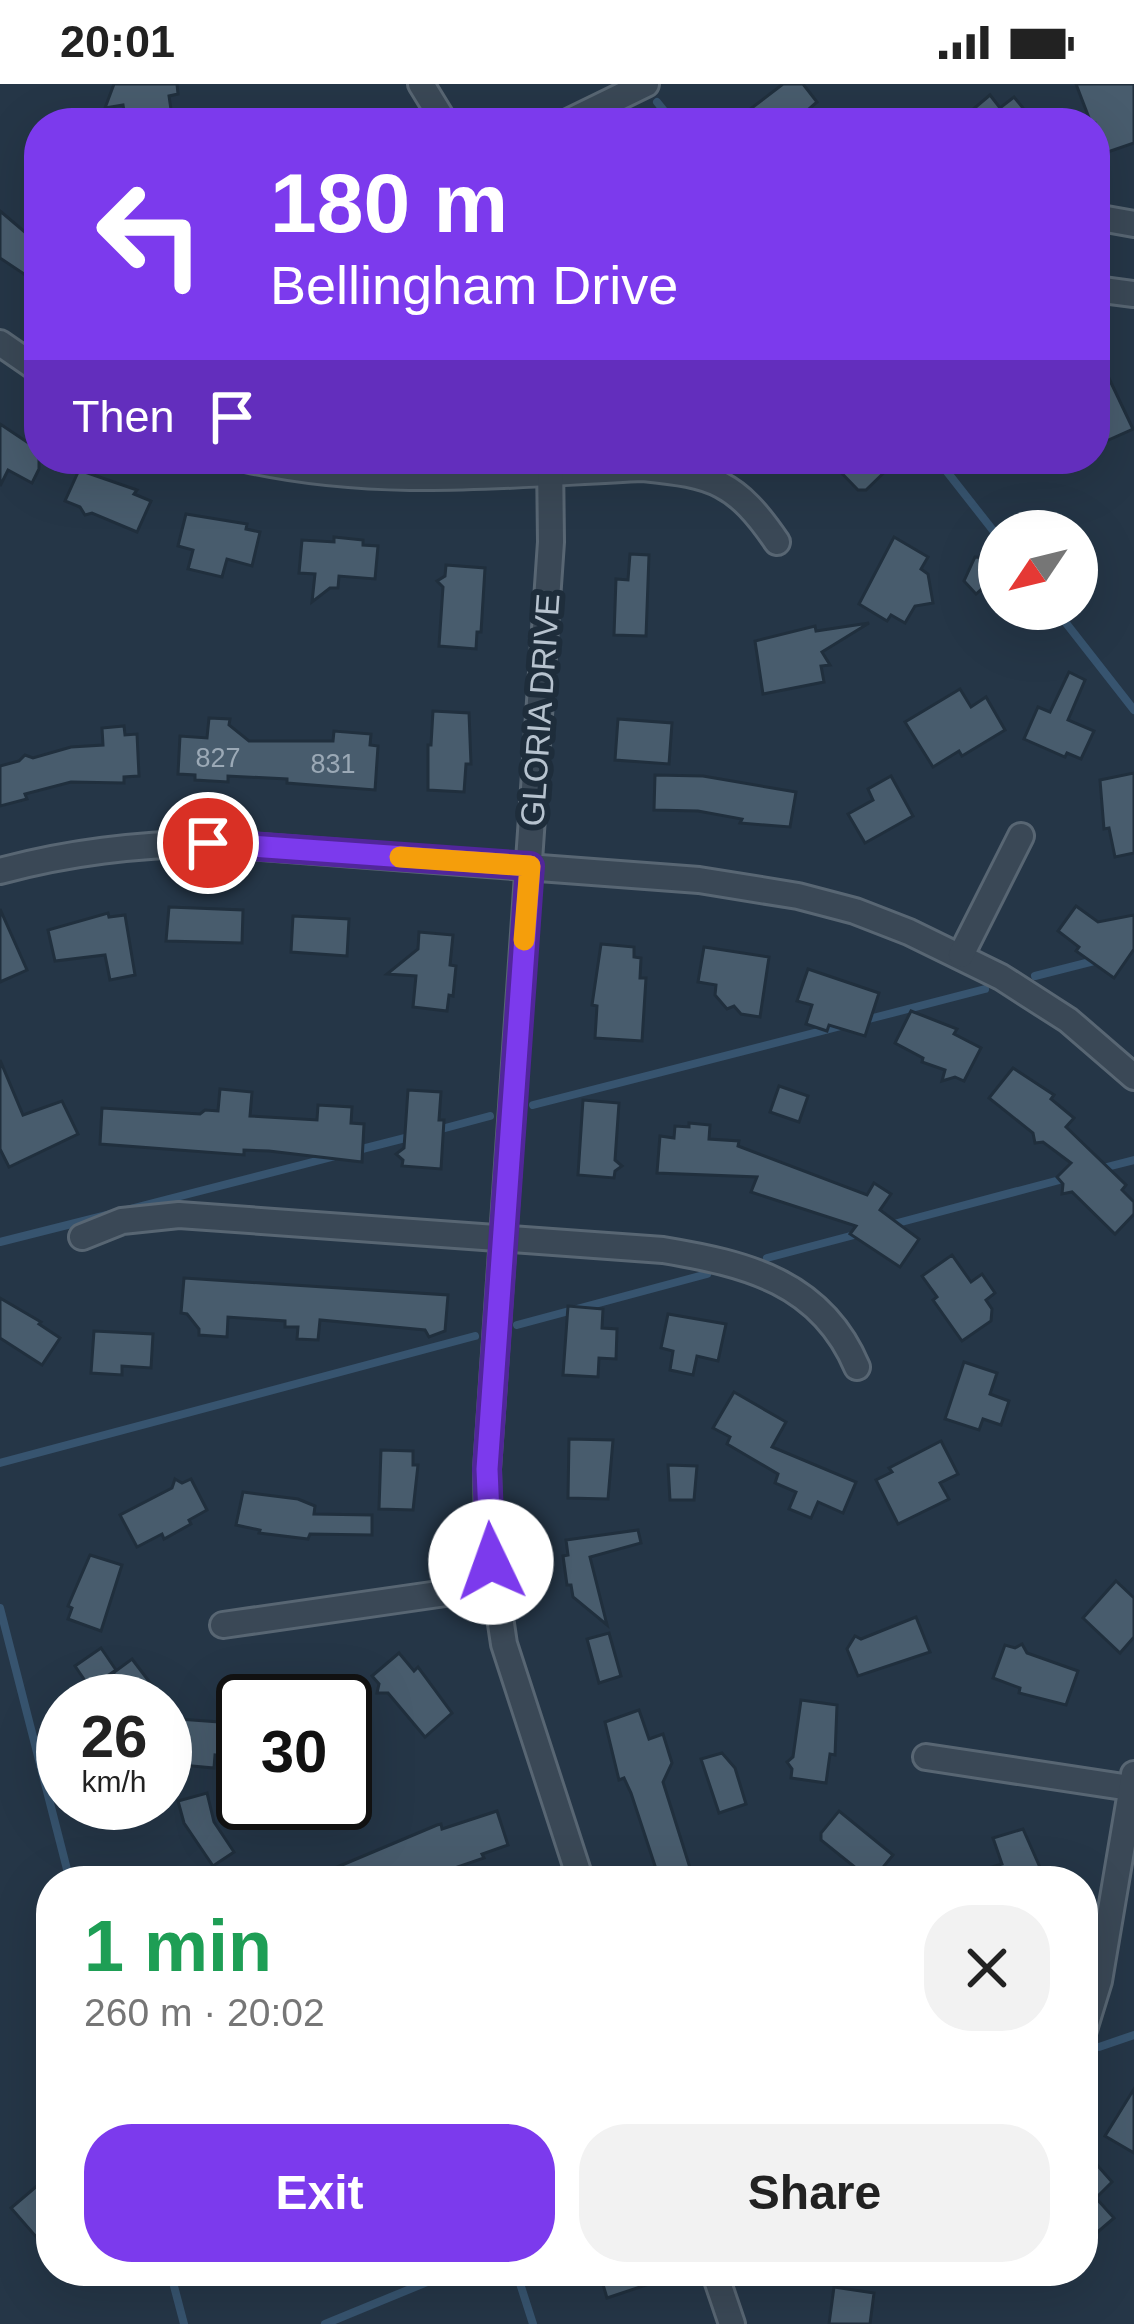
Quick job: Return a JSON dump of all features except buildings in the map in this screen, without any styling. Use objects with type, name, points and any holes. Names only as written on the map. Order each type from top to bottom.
[{"type":"street","points":[[597,108],[646,84]]},
{"type":"street","points":[[326,474],[430,478],[470,474]]},
{"type":"street","name":"GLORIA DRIVE","points":[[550,474],[551,542],[487,1469],[488,1537],[504,1644],[576,1866]]},
{"type":"street","points":[[690,474],[734,490],[753,507],[777,542]]},
{"type":"street","points":[[962,956],[1021,836]]},
{"type":"street","points":[[0,871],[78,852],[208,843],[699,880],[798,896],[855,911],[962,956],[1068,1020],[1134,1077]]},
{"type":"street","points":[[82,1237],[122,1221],[179,1215],[663,1250],[733,1265],[790,1287],[820,1309],[849,1347],[857,1367]]},
{"type":"street","points":[[223,1625],[494,1586]]},
{"type":"street","points":[[926,1757],[1132,1781],[1098,1988]]},
{"type":"street","points":[[722,2286],[732,2324]]},
{"type":"waterway","points":[[657,102],[662,108]]},
{"type":"waterway","points":[[949,474],[978,511]]},
{"type":"waterway","points":[[1071,630],[1134,710]]},
{"type":"waterway","points":[[1035,976],[1098,960]]},
{"type":"waterway","points":[[865,1020],[985,989]]},
{"type":"waterway","points":[[533,1105],[845,1025]]},
{"type":"waterway","points":[[434,1131],[490,1116]]},
{"type":"waterway","points":[[358,1150],[413,1136]]},
{"type":"waterway","points":[[126,1210],[332,1157]]},
{"type":"waterway","points":[[1099,1169],[1134,1160]]},
{"type":"waterway","points":[[890,1225],[1067,1178]]},
{"type":"waterway","points":[[0,1242],[111,1214]]},
{"type":"waterway","points":[[767,1258],[858,1234]]},
{"type":"waterway","points":[[517,1325],[707,1274]]},
{"type":"waterway","points":[[0,1463],[475,1336]]},
{"type":"waterway","points":[[0,1608],[66,1866]]},
{"type":"waterway","points":[[1099,2047],[1134,2035]]},
{"type":"waterway","points":[[174,2286],[184,2324]]},
{"type":"waterway","points":[[325,2324],[417,2286]]},
{"type":"waterway","points":[[521,2286],[533,2324]]},
{"type":"slow traffic","points":[[400,857],[530,866],[524,940]]},
{"type":"route","points":[[208,843],[530,866],[487,1469],[491,1562]]}]
